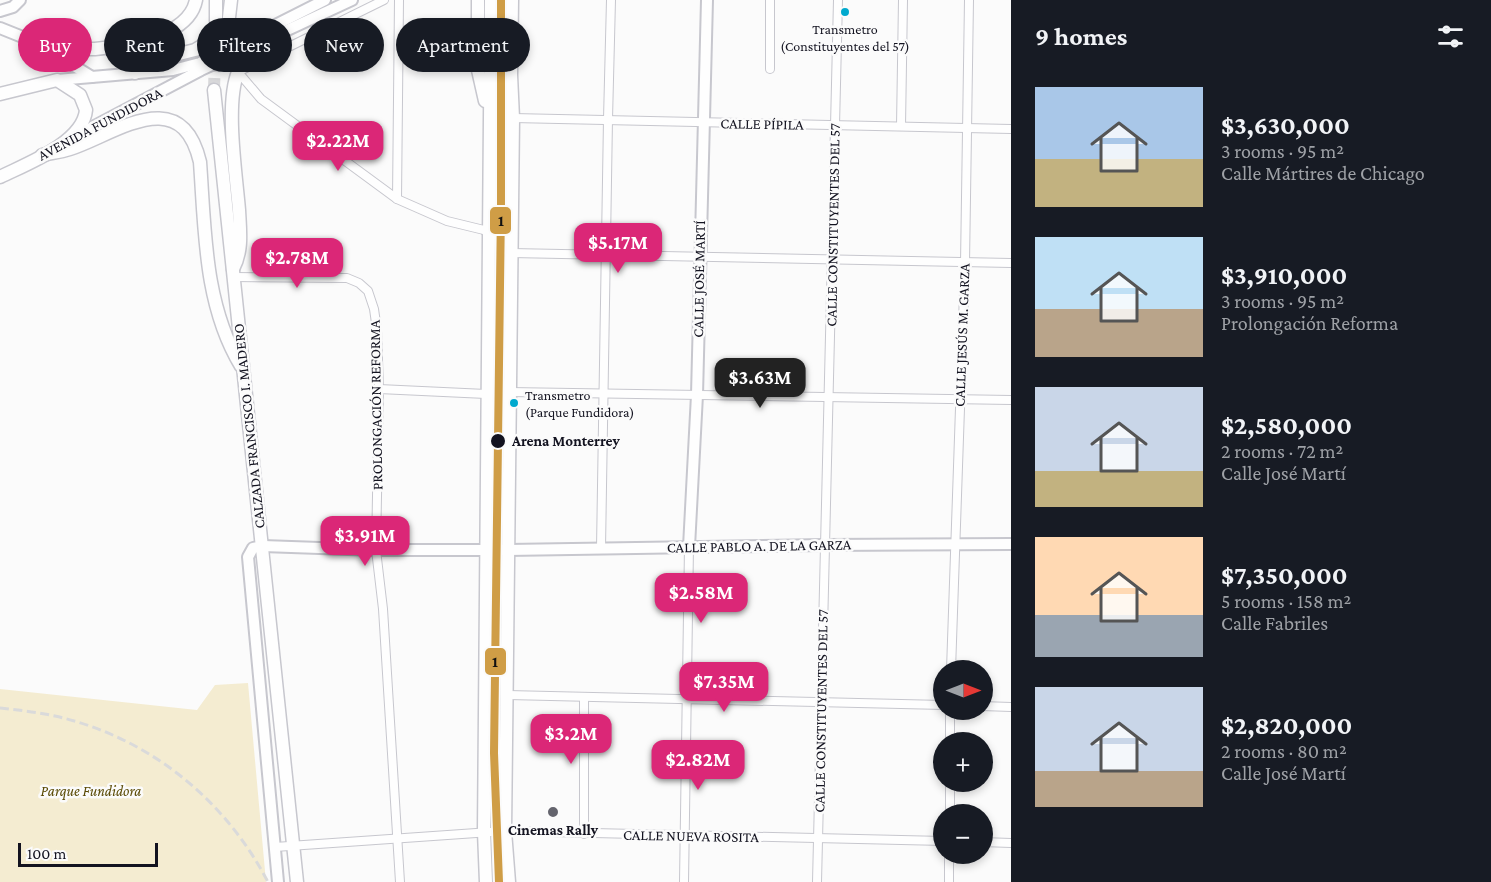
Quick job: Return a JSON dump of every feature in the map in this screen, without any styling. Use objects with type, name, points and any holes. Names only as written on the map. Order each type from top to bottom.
[{"type":"main road","points":[[92,49],[153,38],[176,28],[192,14],[196,0]]},
{"type":"main road","points":[[216,0],[216,18]]},
{"type":"main road","points":[[135,73],[151,61],[195,50],[222,34],[228,26],[231,0]]},
{"type":"main road","points":[[478,0],[478,70],[489,117]]},
{"type":"main road","points":[[486,882],[484,832],[486,394],[491,0]]},
{"type":"main road","points":[[509,882],[505,831],[513,118],[512,0]]},
{"type":"main road","points":[[513,118],[517,86],[519,0]]},
{"type":"main road","points":[[232,274],[241,239],[232,119],[232,93],[237,72]]},
{"type":"main road","points":[[0,94],[57,80],[73,89],[85,104],[84,119],[70,139]]},
{"type":"main road","name":"CALZADA FRANCISCO I. MADERO","points":[[214,90],[297,882]]},
{"type":"main road","points":[[42,155],[70,149],[136,121],[167,120],[180,126],[196,148],[200,162],[210,273],[219,320],[244,370]]},
{"type":"main road","name":"AVENIDA FUNDIDORA","points":[[0,177],[70,139]]},
{"type":"main road","points":[[488,231],[511,254]]},
{"type":"street","points":[[0,10],[14,6],[20,0]]},
{"type":"street","points":[[57,80],[173,70],[200,63],[325,0]]},
{"type":"street","name":"AVENIDA FUNDIDORA","points":[[292,28],[352,0]]},
{"type":"street","points":[[292,45],[384,0]]},
{"type":"street","points":[[397,199],[399,0]]},
{"type":"street","points":[[601,548],[611,0]]},
{"type":"street","name":"CALLE JOSÉ MARTÍ","points":[[684,882],[689,547],[697,395],[707,0]]},
{"type":"street","points":[[770,0],[770,69]]},
{"type":"street","name":"CALLE CONSTITUYENTES DEL 57","points":[[817,882],[838,0]]},
{"type":"street","points":[[901,126],[903,0]]},
{"type":"street","name":"CALLE JESÚS M. GARZA","points":[[951,660],[965,263],[969,0]]},
{"type":"street","points":[[0,28],[18,35]]},
{"type":"street","points":[[84,72],[92,77]]},
{"type":"street","name":"AVENIDA FUNDIDORA","points":[[70,139],[197,72]]},
{"type":"street","points":[[237,72],[261,99],[397,199],[447,221],[488,231]]},
{"type":"street","name":"CALLE PÍPILA","points":[[513,118],[1011,129]]},
{"type":"street","points":[[511,254],[1011,263]]},
{"type":"street","name":"PROLONGACIÓN REFORMA","points":[[232,274],[347,278],[359,283],[368,291],[374,309],[379,389],[376,550],[383,609],[400,882]]},
{"type":"street","points":[[379,389],[486,394]]},
{"type":"street","points":[[509,392],[1011,400]]},
{"type":"street","name":"CALLE PABLO A. DE LA GARZA","points":[[507,550],[1011,544]]},
{"type":"street","points":[[263,546],[376,550],[507,550]]},
{"type":"street","name":"CALZADA FRANCISCO I. MADERO","points":[[263,546],[253,548],[248,557],[278,882]]},
{"type":"street","points":[[506,694],[933,705]]},
{"type":"street","points":[[584,697],[584,834]]},
{"type":"street","points":[[993,706],[1011,707]]},
{"type":"street","name":"CALLE NUEVA ROSITA","points":[[275,847],[505,831],[684,837],[933,840]]},
{"type":"street","points":[[993,842],[1011,843]]},
{"type":"street","points":[[949,882],[950,864]]},
{"type":"green space","name":"Parque Fundidora","points":[[248,683],[266,882],[0,882],[0,689],[197,710],[215,685]]},
{"type":"tunnel","points":[[214,90],[215,72]]},
{"type":"railway","points":[[0,708],[48,715],[89,726],[121,739],[152,756],[180,775],[206,798],[250,852],[268,882]]},
{"type":"transit line","name":"1","points":[[499,882],[494,753],[501,208],[501,0]]},
{"type":"place","name":"Transmetro (Constituyentes del 57)","points":[[845,12]]},
{"type":"place","name":"Transmetro (Parque Fundidora)","points":[[514,403]]},
{"type":"place","name":"Arena Monterrey","points":[[498,441]]},
{"type":"place","name":"Cinemas Rally","points":[[553,812]]}]
